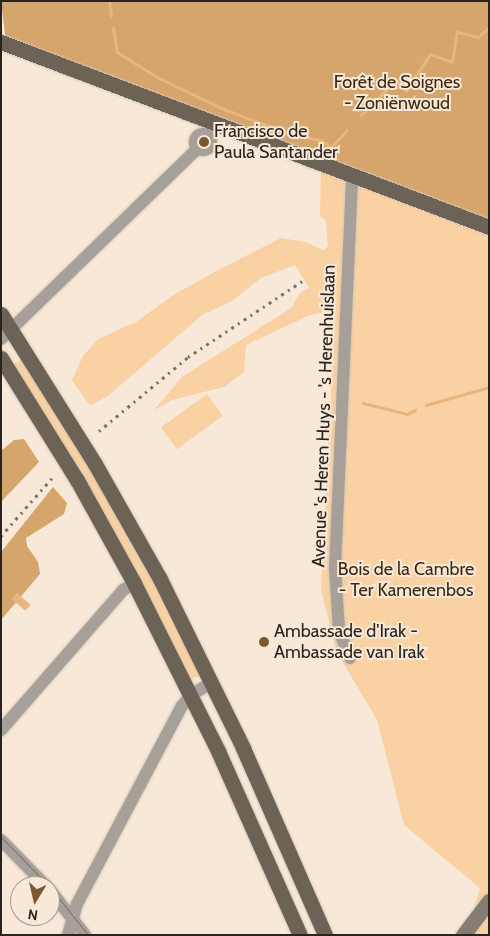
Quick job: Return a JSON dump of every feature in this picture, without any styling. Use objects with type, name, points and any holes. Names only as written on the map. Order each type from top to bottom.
[{"type":"main road","points":[[1,42],[489,227]]},
{"type":"main road","points":[[1,314],[6,334],[117,503],[160,579],[211,683],[325,935]]},
{"type":"main road","points":[[1,358],[77,480],[134,583],[191,695],[300,935]]},
{"type":"street","points":[[6,334],[196,150]]},
{"type":"street","name":"Avenue 's Heren Huys - 's Herenhuislaan","points":[[350,658],[339,631],[335,568],[352,174]]},
{"type":"street","points":[[1,730],[123,590],[134,583]]},
{"type":"street","points":[[68,935],[77,904],[182,706],[191,695],[211,683]]},
{"type":"street","points":[[1,840],[36,876]]},
{"type":"street","points":[[462,935],[489,901]]},
{"type":"street","points":[[60,903],[85,935]]},
{"type":"green space","name":"Forêt de Soignes - Zoniënwoud","points":[[1,1],[489,1],[489,229],[6,42]]},
{"type":"green space","name":"Bois de la Cambre - Ter Kamerenbos","points":[[321,163],[489,229],[489,935],[467,935],[480,888],[404,825],[377,720],[336,651],[321,589],[335,311],[310,315],[246,345],[244,372],[224,387],[172,400],[154,410],[182,377],[291,308],[300,293],[309,288],[295,265],[261,278],[232,301],[202,315],[109,395],[90,406],[72,380],[83,356],[98,339],[136,322],[172,296],[218,270],[281,238],[305,242],[324,250],[328,246],[326,221],[320,216]]},
{"type":"green space","points":[[24,358],[130,535],[200,676],[189,679],[12,365]]},
{"type":"green space","points":[[207,394],[223,416],[177,449],[161,428]]},
{"type":"green space","points":[[24,439],[39,462],[1,502],[1,451],[14,440]]},
{"type":"green space","points":[[53,487],[67,503],[64,514],[26,538],[27,546],[38,562],[40,574],[1,620],[1,552]]},
{"type":"shaded area","points":[[17,593],[31,605],[25,611],[12,599]]},
{"type":"waterway","points":[[109,1],[111,16]]},
{"type":"waterway","points":[[361,115],[396,80],[406,91],[430,54],[452,62],[457,32],[478,37],[489,27]]},
{"type":"waterway","points":[[113,28],[117,52],[157,77],[221,108],[287,133],[321,140],[338,152]]},
{"type":"waterway","points":[[331,147],[347,130]]},
{"type":"waterway","points":[[426,405],[489,387]]},
{"type":"waterway","points":[[363,403],[407,414],[415,410]]},
{"type":"tram line","points":[[1,837],[39,876]]},
{"type":"tram line","points":[[60,900],[88,935]]},
{"type":"railway","points":[[99,431],[188,357],[304,280]]},
{"type":"railway","points":[[1,536],[52,478]]},
{"type":"place","name":"Francisco de Paula Santander","points":[[204,142]]},
{"type":"place","name":"Ambassade d'Irak - Ambassade van Irak","points":[[264,642]]}]
